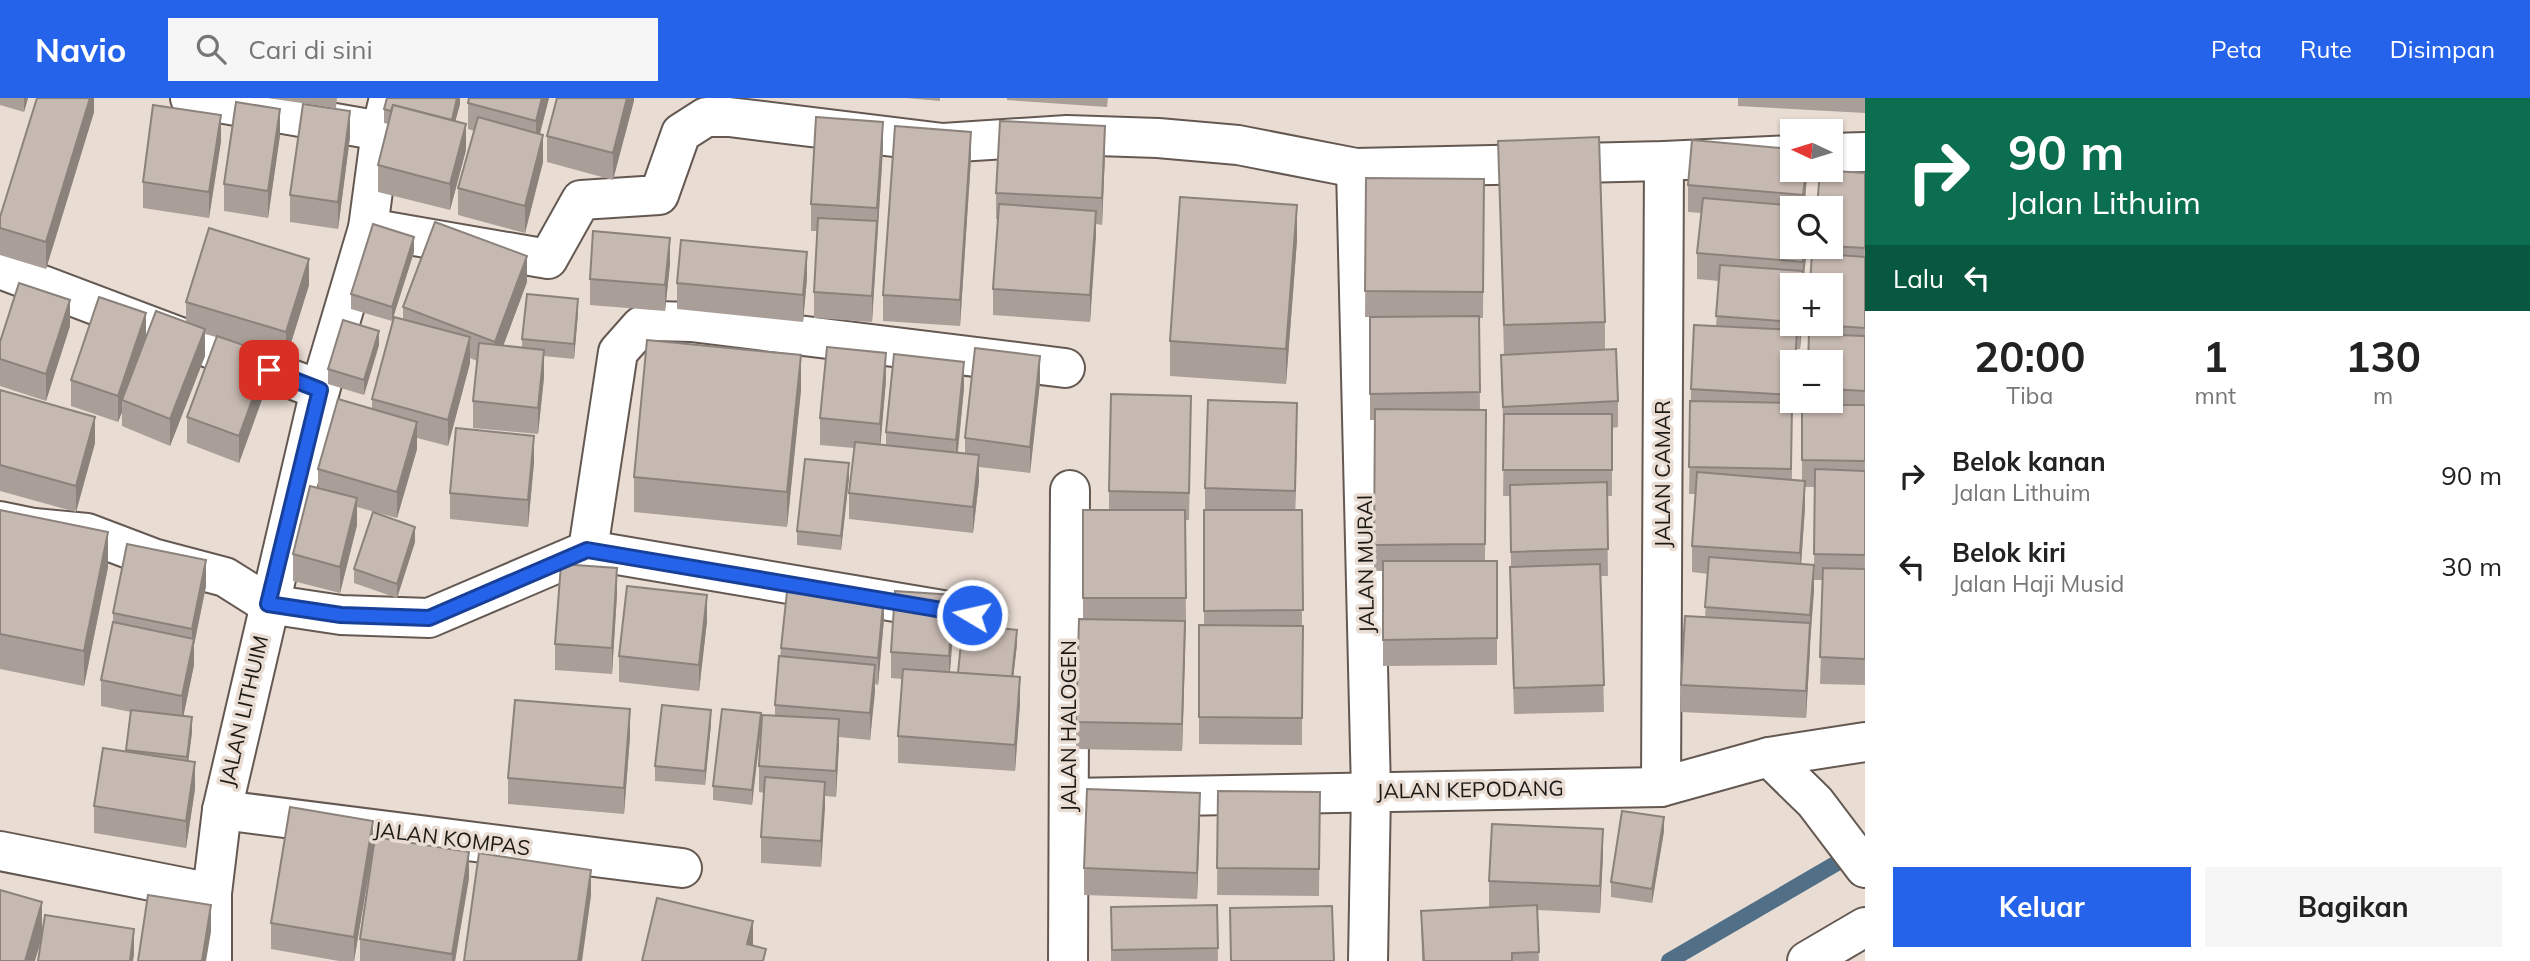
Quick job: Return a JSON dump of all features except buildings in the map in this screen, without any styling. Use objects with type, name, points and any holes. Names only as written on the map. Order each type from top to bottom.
[{"type":"street","points":[[190,98],[385,115]]},
{"type":"street","name":"JALAN LITHUIM","points":[[212,961],[212,893],[222,810],[320,390],[368,228],[385,115]]},
{"type":"street","points":[[368,228],[548,259],[581,200],[659,195],[681,133],[706,117],[729,117],[943,143],[1067,135],[1158,138],[1238,145],[1356,168],[1780,156]]},
{"type":"street","points":[[1843,153],[1865,152]]},
{"type":"street","name":"JALAN CAMAR","points":[[1661,787],[1664,161]]},
{"type":"street","name":"JALAN MURAI","points":[[1356,168],[1371,791],[1368,961]]},
{"type":"street","points":[[0,269],[320,390]]},
{"type":"street","points":[[587,550],[618,352],[641,326],[656,321],[691,322],[1065,368]]},
{"type":"street","name":"JALAN HALOGEN","points":[[1068,961],[1070,491]]},
{"type":"street","points":[[0,521],[34,528],[87,533],[153,558],[225,577],[268,604],[341,615],[429,618],[587,550],[972,615]]},
{"type":"street","name":"JALAN KEPODANG","points":[[1069,798],[1661,787],[1769,757],[1865,742]]},
{"type":"street","points":[[1769,757],[1815,802],[1865,867]]},
{"type":"street","name":"JALAN KOMPAS","points":[[222,810],[682,868]]},
{"type":"street","points":[[0,851],[212,893]]},
{"type":"street","points":[[1807,961],[1865,927]]},
{"type":"waterway","points":[[1669,961],[1854,853]]},
{"type":"route","points":[[269,370],[320,390],[268,604],[341,615],[429,618],[587,550],[972,615]]}]
